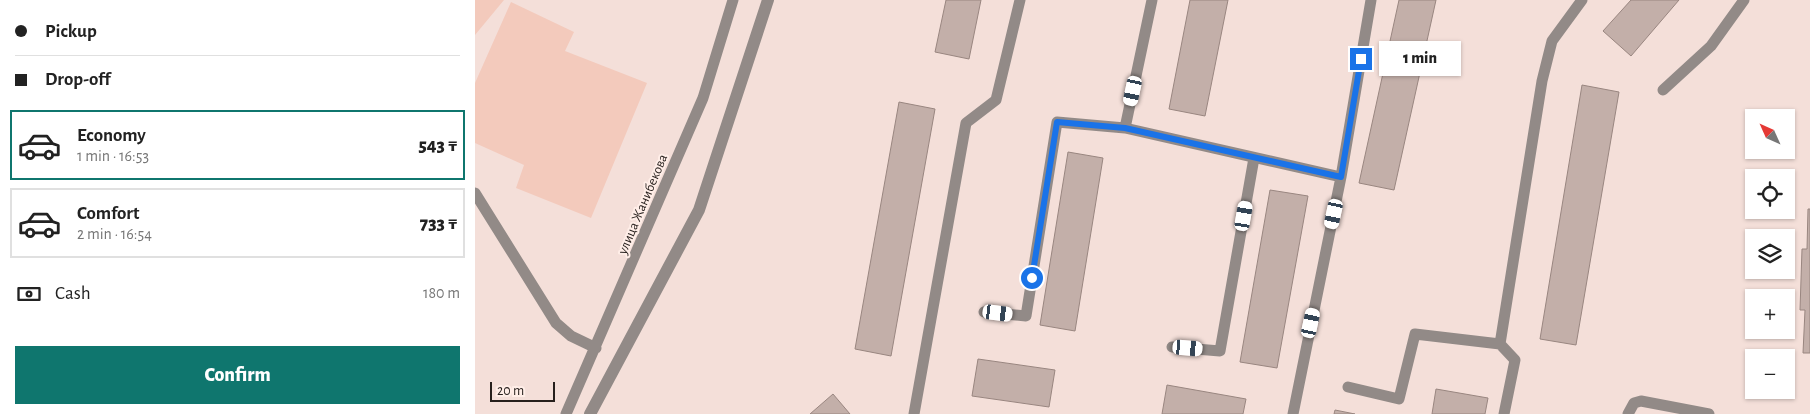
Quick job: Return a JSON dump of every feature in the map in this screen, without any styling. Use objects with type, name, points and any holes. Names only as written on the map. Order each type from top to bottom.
[{"type":"street","points":[[590,414],[699,210],[768,0]]},
{"type":"lane","name":"улица Жанибекова","points":[[566,414],[703,98],[733,0]]},
{"type":"lane","points":[[914,414],[966,123],[996,100],[1021,0]]},
{"type":"lane","points":[[1125,128],[1152,0]]},
{"type":"lane","points":[[1293,414],[1341,177],[1371,0]]},
{"type":"lane","points":[[1499,344],[1542,81],[1552,41],[1582,0]]},
{"type":"lane","points":[[1663,90],[1711,46],[1744,0]]},
{"type":"lane","points":[[984,312],[1026,316],[1057,122],[1125,128],[1341,177]]},
{"type":"lane","points":[[1172,347],[1221,350],[1254,158]]},
{"type":"lane","points":[[475,193],[556,323],[571,336],[596,348]]},
{"type":"lane","points":[[1348,387],[1399,399],[1415,334],[1499,344],[1515,360],[1503,414]]},
{"type":"lane","points":[[1627,414],[1634,403],[1641,401],[1709,414]]},
{"type":"shaded area","points":[[475,0],[504,0],[475,35]]},
{"type":"shaded area","points":[[511,2],[574,32],[565,51],[647,83],[591,218],[516,188],[524,165],[475,143],[475,83]]},
{"type":"building","points":[[946,0],[981,0],[969,59],[935,52]]},
{"type":"building","points":[[1190,0],[1228,0],[1205,116],[1169,109]]},
{"type":"building","points":[[1399,0],[1436,0],[1394,190],[1359,183]]},
{"type":"building","points":[[1631,0],[1679,0],[1631,56],[1603,31]]},
{"type":"building","points":[[1582,85],[1619,92],[1576,345],[1540,339]]},
{"type":"building","points":[[899,102],[935,109],[891,356],[855,349]]},
{"type":"building","points":[[1068,152],[1103,158],[1075,331],[1040,325]]},
{"type":"building","points":[[1270,190],[1308,196],[1277,368],[1240,362]]},
{"type":"building","points":[[1808,209],[1810,209],[1810,353],[1803,353],[1805,310],[1800,310],[1802,249],[1807,249]]},
{"type":"building","points":[[978,359],[1055,370],[1049,407],[972,396]]},
{"type":"building","points":[[1167,385],[1246,399],[1243,414],[1162,414]]},
{"type":"building","points":[[1436,389],[1488,398],[1485,414],[1432,414]]},
{"type":"building","points":[[833,394],[850,414],[810,414]]},
{"type":"building","points":[[1335,410],[1355,414],[1334,414]]},
{"type":"route","points":[[1032,278],[1057,122],[1125,128],[1341,177],[1361,59]]}]
